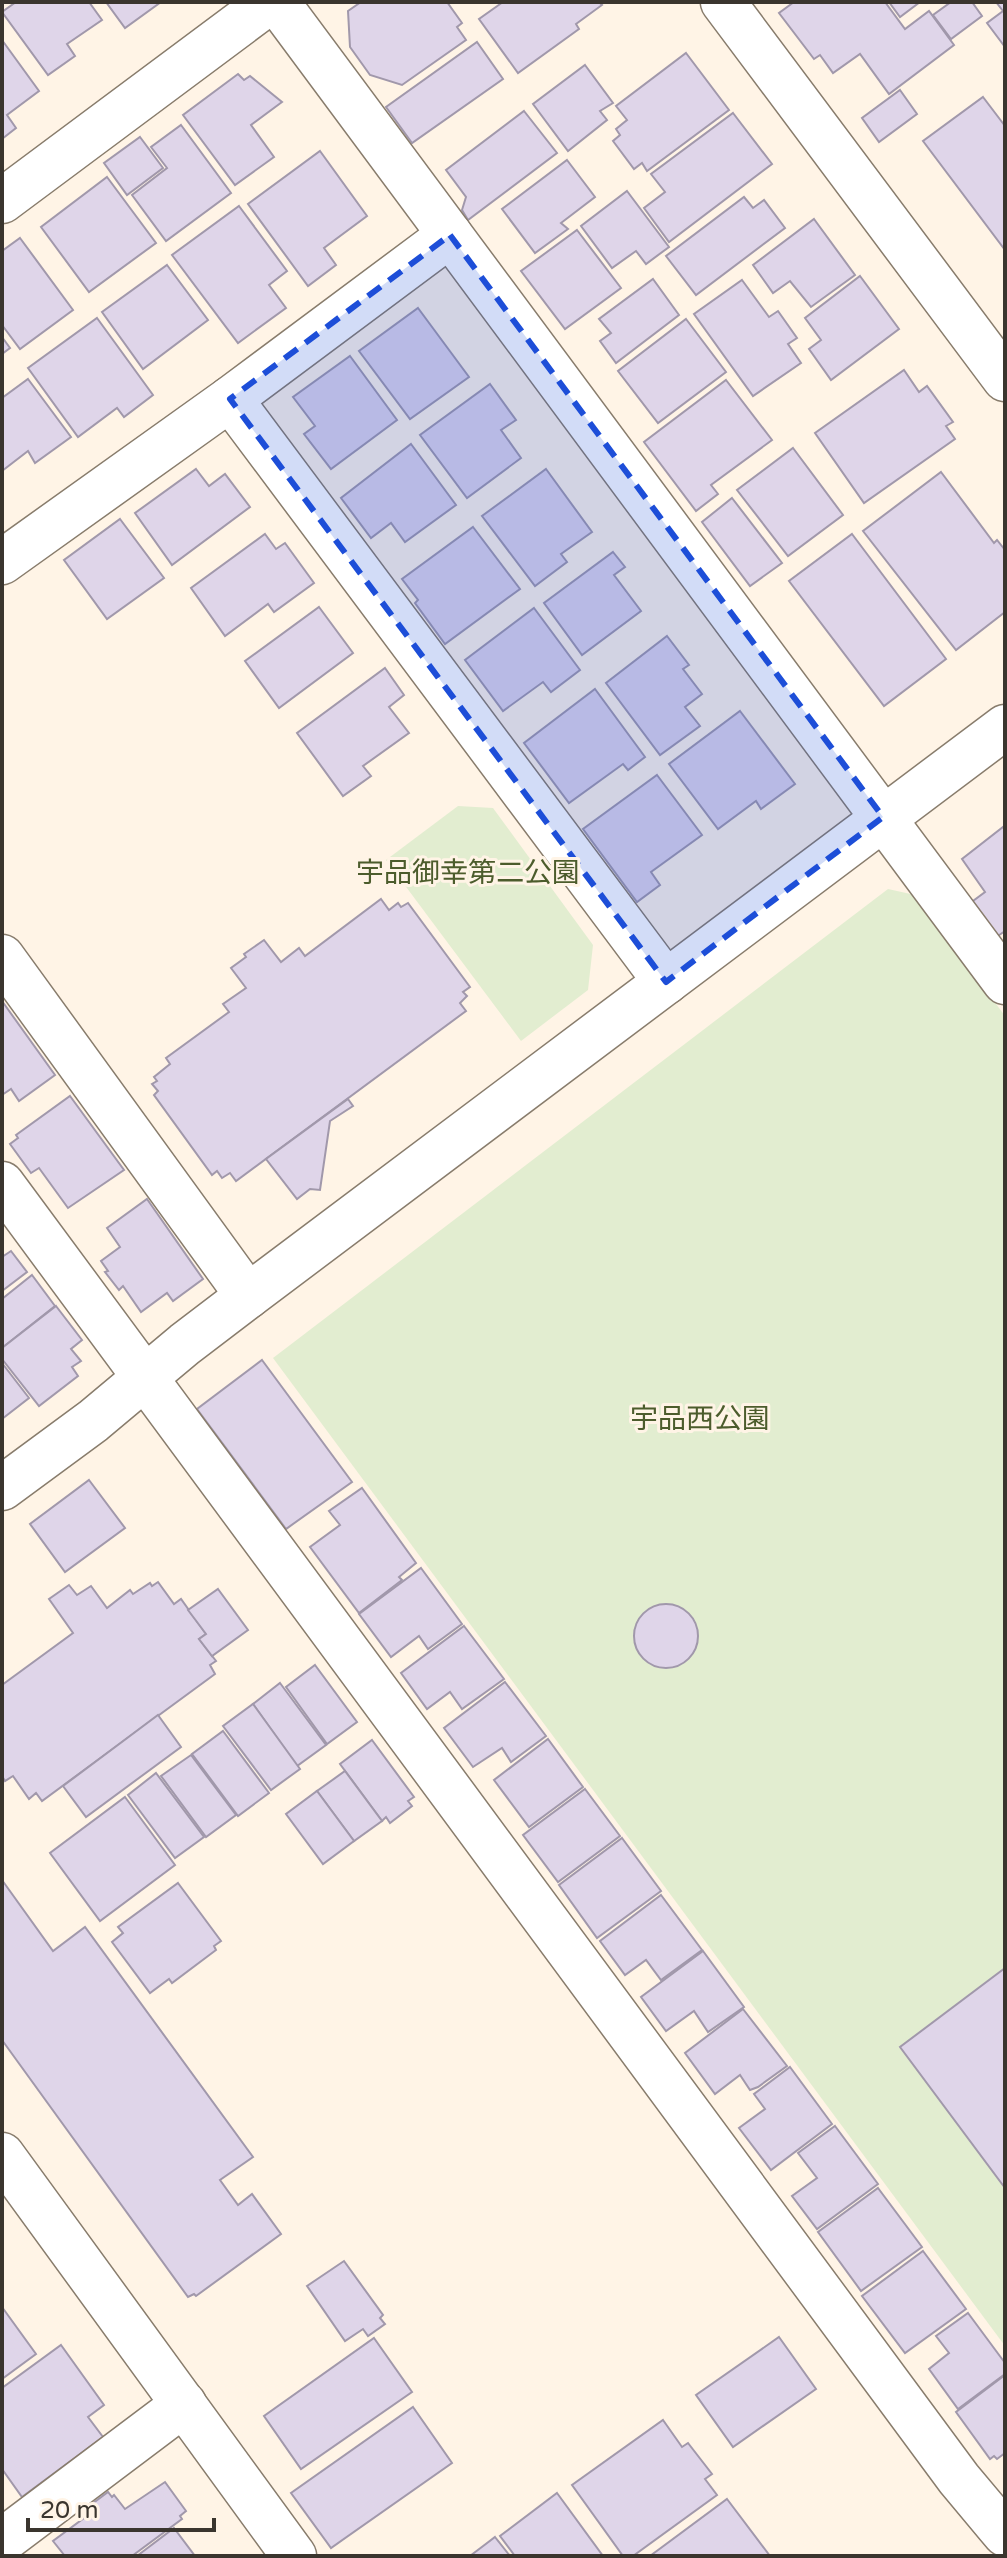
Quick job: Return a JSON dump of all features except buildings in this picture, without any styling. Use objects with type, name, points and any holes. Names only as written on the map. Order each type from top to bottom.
[{"type":"street","points":[[2,201],[269,2]]},
{"type":"street","points":[[277,2],[1005,982]]},
{"type":"street","points":[[723,2],[1005,379]]},
{"type":"street","points":[[2,562],[230,399],[450,235]]},
{"type":"street","points":[[230,399],[666,982]]},
{"type":"street","points":[[2,1488],[93,1421],[248,1296],[1005,727]]},
{"type":"street","points":[[2,957],[248,1296]]},
{"type":"street","points":[[2,1184],[959,2479],[1005,2534],[975,2556]]},
{"type":"street","points":[[2,2155],[294,2556]]},
{"type":"street","points":[[2,2541],[184,2404]]},
{"type":"highlighted area","points":[[450,235],[883,817],[666,982],[230,399]]},
{"type":"green space","name":"宇品御幸第二公園","points":[[458,806],[493,808],[593,945],[588,990],[521,1041],[386,860]]},
{"type":"green space","name":"宇品西公園","points":[[888,889],[915,895],[1005,1016],[1005,2346],[273,1358]]}]
